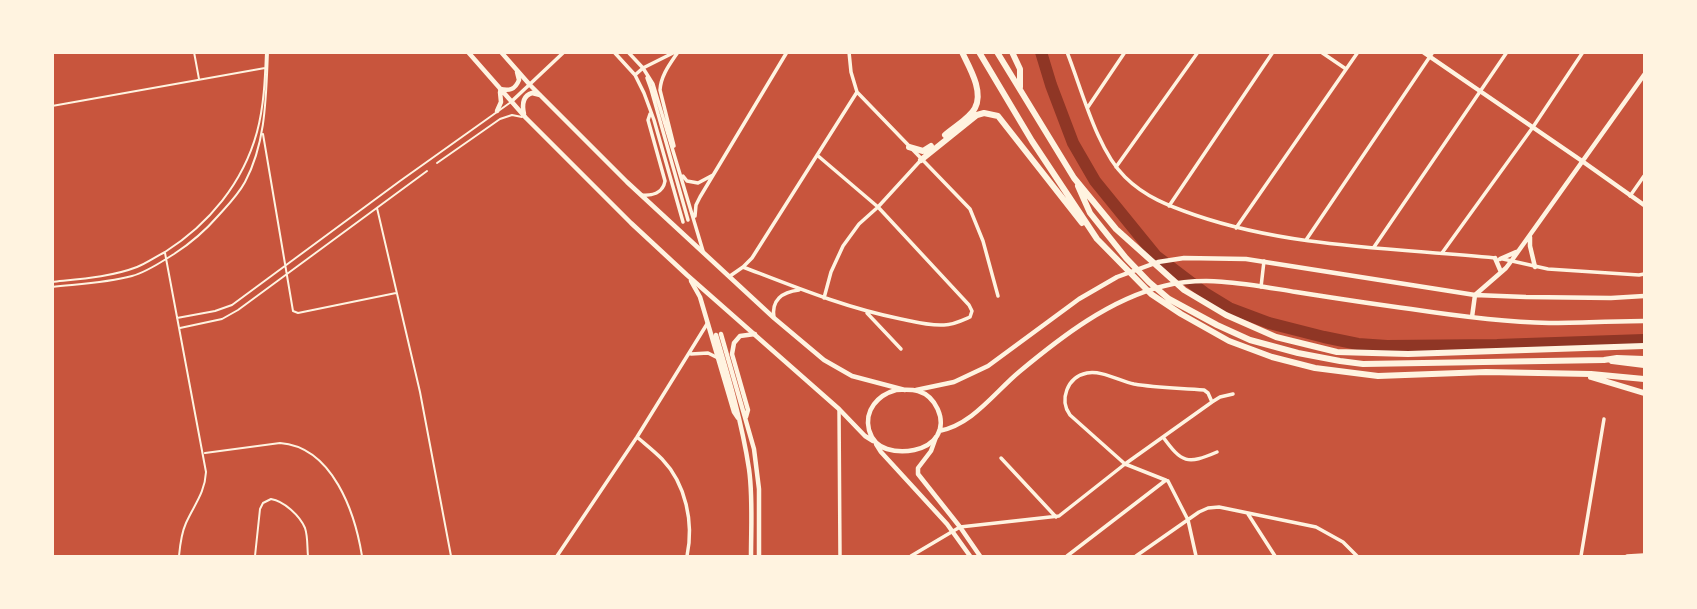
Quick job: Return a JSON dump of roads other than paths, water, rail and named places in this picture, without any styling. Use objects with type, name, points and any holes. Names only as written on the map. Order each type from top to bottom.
[{"type":"highway","points":[[909,147],[926,150],[975,108],[978,91],[962,52]]},
{"type":"highway","points":[[979,52],[1032,141],[1097,239]]},
{"type":"highway","points":[[997,52],[1074,178],[1090,213],[1126,258],[1169,299],[1250,340],[1298,353],[1363,364],[1644,359]]},
{"type":"highway","points":[[1012,52],[1020,69],[1020,89]]},
{"type":"highway","points":[[921,160],[977,115],[984,113],[998,116],[1066,204],[1151,294],[1229,341],[1272,358],[1315,368],[1378,376],[1486,372],[1582,374],[1644,379]]},
{"type":"highway","points":[[1074,178],[1116,229],[1184,289],[1226,316],[1276,337],[1337,352],[1408,355],[1644,346]]},
{"type":"highway","points":[[1604,360],[1644,365]]},
{"type":"highway","points":[[1582,374],[1644,393]]},
{"type":"main road","points":[[468,52],[526,118],[631,223],[839,409],[865,436],[894,451],[907,452],[925,446],[937,434],[958,425],[975,413],[1052,346],[1130,298],[1164,286],[1196,281],[1223,282],[1472,317],[1547,323],[1644,321]]},
{"type":"main road","points":[[501,52],[530,85],[641,195],[774,318],[824,359],[852,376],[905,390]]},
{"type":"main road","points":[[1423,52],[1644,205]]},
{"type":"main road","points":[[499,88],[509,91],[515,87],[519,78],[514,68]]},
{"type":"main road","points":[[1472,317],[1475,295],[1502,272],[1522,247],[1644,75]]},
{"type":"main road","points":[[497,111],[501,99],[499,88]]},
{"type":"main road","points":[[526,118],[523,108],[526,97],[532,93],[541,96]]},
{"type":"main road","points":[[1530,236],[1535,267]]},
{"type":"main road","points":[[1502,272],[1497,259],[1510,256],[1522,247]]},
{"type":"main road","points":[[970,556],[953,531],[881,453],[868,423],[874,403],[888,392],[954,383],[988,366],[1079,299],[1117,277],[1158,262],[1184,258],[1224,258],[1264,261],[1475,295],[1611,298],[1644,296]]},
{"type":"main road","points":[[687,275],[700,297],[734,412],[743,419]]},
{"type":"main road","points":[[751,556],[751,484],[743,419],[748,410],[732,354],[740,336],[755,334]]},
{"type":"main road","points":[[718,335],[754,449],[759,489],[759,556]]},
{"type":"main road","points":[[916,390],[929,397],[940,416],[931,451],[918,468],[918,474],[980,556]]},
{"type":"street","points":[[511,102],[564,52]]},
{"type":"street","points":[[614,52],[635,75],[644,93],[686,221],[643,68]]},
{"type":"street","points":[[628,52],[653,84],[704,253]]},
{"type":"street","points":[[635,75],[643,68],[677,52]]},
{"type":"street","points":[[677,52],[667,68],[660,90],[681,175],[687,181],[698,183],[718,171]]},
{"type":"street","points":[[695,221],[696,205],[787,52]]},
{"type":"street","points":[[849,52],[857,92],[970,209],[983,241],[998,296]]},
{"type":"street","points":[[1067,52],[1100,138],[1116,167],[1148,196],[1169,205],[1236,228],[1307,240],[1512,260],[1535,267],[1644,274]]},
{"type":"street","points":[[1088,107],[1125,52]]},
{"type":"street","points":[[1116,167],[1198,52]]},
{"type":"street","points":[[1169,205],[1273,52]]},
{"type":"street","points":[[1321,52],[1346,69]]},
{"type":"street","points":[[1236,228],[1358,52]]},
{"type":"street","points":[[1373,247],[1507,52]]},
{"type":"street","points":[[1442,253],[1533,127],[1583,52]]},
{"type":"street","points":[[1307,240],[1431,55]]},
{"type":"street","points":[[730,276],[752,258],[857,92]]},
{"type":"street","points":[[641,195],[657,193],[663,188],[665,181],[648,120],[651,112]]},
{"type":"street","points":[[743,267],[867,313],[942,326],[970,317],[972,311],[969,305],[878,207],[817,155]]},
{"type":"street","points":[[824,298],[831,272],[843,246],[859,224],[921,160]]},
{"type":"street","points":[[1630,196],[1644,177]]},
{"type":"street","points":[[1261,287],[1264,261]]},
{"type":"street","points":[[774,318],[774,306],[779,297],[794,290],[801,290]]},
{"type":"street","points":[[867,313],[901,349]]},
{"type":"street","points":[[557,556],[637,437],[707,324]]},
{"type":"street","points":[[689,355],[704,352],[717,358]]},
{"type":"street","points":[[1196,556],[1188,520],[1170,484],[1125,464],[1070,415],[1064,403],[1066,390],[1080,375],[1091,372],[1134,384],[1205,390],[1212,402]]},
{"type":"street","points":[[911,556],[960,527],[1056,517],[1062,514],[1125,464],[1212,402],[1233,394]]},
{"type":"street","points":[[839,409],[839,556]]},
{"type":"street","points":[[1581,556],[1604,419]]},
{"type":"street","points":[[637,437],[662,458],[681,489],[687,510],[687,556]]},
{"type":"street","points":[[1163,437],[1184,460],[1194,460],[1217,452]]},
{"type":"street","points":[[1001,458],[1056,517]]},
{"type":"street","points":[[1067,556],[1166,480]]},
{"type":"street","points":[[1136,556],[1199,512],[1219,507],[1316,527],[1343,542],[1357,556]]},
{"type":"street","points":[[1247,513],[1276,556]]},
{"type":"street","points":[[1627,556],[1644,555]]},
{"type":"lane","points":[[194,52],[199,80]]},
{"type":"lane","points":[[52,282],[127,270],[146,263],[189,236],[205,220],[232,188],[250,153],[261,118],[267,52]]},
{"type":"lane","points":[[52,288],[133,276],[148,269],[181,250],[202,233],[234,198],[251,170],[259,147],[267,52]]},
{"type":"lane","points":[[52,106],[265,68]]},
{"type":"lane","points":[[177,318],[232,305],[511,102]]},
{"type":"lane","points":[[437,163],[500,119],[512,115],[526,118]]},
{"type":"lane","points":[[262,131],[293,311],[298,313],[398,293]]},
{"type":"lane","points":[[179,329],[229,315],[427,171]]},
{"type":"lane","points":[[377,208],[422,402],[451,556]]},
{"type":"lane","points":[[165,252],[206,472],[200,498],[184,527],[179,556]]},
{"type":"lane","points":[[203,453],[280,443],[290,444],[307,452],[323,465],[341,490],[354,522],[362,556]]},
{"type":"lane","points":[[255,556],[261,506],[268,500],[275,499],[300,520],[305,529],[308,556]]},
{"type":"waterway","points":[[1041,52],[1073,143],[1095,181],[1156,256],[1229,308],[1269,323],[1358,344],[1497,345],[1644,340]]}]
